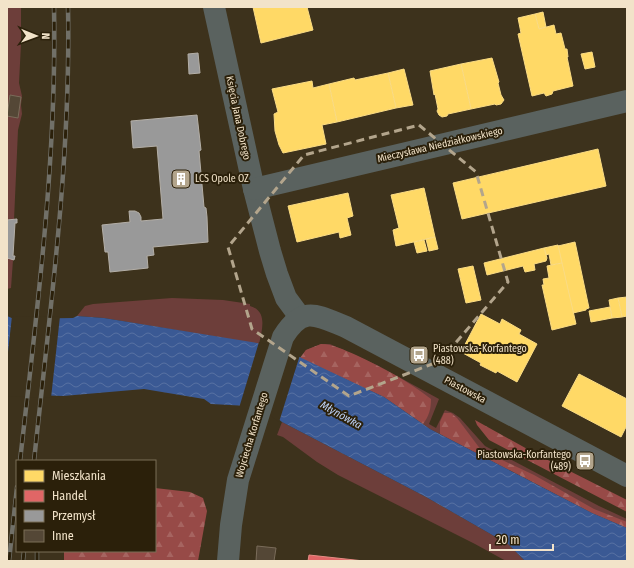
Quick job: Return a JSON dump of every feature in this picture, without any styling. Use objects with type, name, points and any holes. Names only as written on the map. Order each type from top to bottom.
[{"type":"street","name":"Księcia Jana Dobrego","points":[[214,7],[254,189],[277,274],[286,298],[300,318]]},
{"type":"street","name":"Mieczysława Niedziałkowskiego","points":[[254,189],[627,101]]},
{"type":"street","name":"Piastowska","points":[[300,318],[307,315],[315,316],[346,327],[627,476]]},
{"type":"street","name":"Wojciecha Korfantego","points":[[228,561],[231,525],[238,480],[283,337],[290,326],[300,318]]},
{"type":"highlighted area","points":[[419,125],[476,172],[508,282],[440,361],[349,396],[252,329],[228,247],[304,155]]},
{"type":"shaded area","points":[[7,7],[21,7],[19,83],[22,96],[22,114],[18,130],[14,220],[7,220]]},
{"type":"shaded area","points":[[7,258],[12,258],[13,260],[11,288],[7,289]]},
{"type":"shaded area","points":[[172,298],[223,300],[250,304],[250,306],[256,308],[262,317],[259,344],[104,318],[77,316],[85,306],[93,304]]},
{"type":"shaded area","points":[[321,344],[330,344],[377,365],[439,399],[429,424],[436,428],[445,410],[453,413],[460,418],[485,446],[599,506],[627,519],[627,528],[592,513],[430,429],[384,397],[300,358],[306,350]]},
{"type":"shaded area","points":[[282,422],[426,497],[508,544],[525,561],[506,561],[338,475],[317,462],[283,437],[277,435]]},
{"type":"green space","points":[[321,344],[338,348],[376,365],[404,380],[431,399],[431,406],[427,418],[423,424],[384,397],[300,358],[306,350]]},
{"type":"green space","points":[[444,413],[451,413],[457,418],[481,450],[534,475],[594,509],[627,522],[627,528],[592,513],[440,434],[440,422]]},
{"type":"green space","points":[[475,420],[538,455],[627,500],[627,512],[489,440],[477,425]]},
{"type":"green space","points":[[156,488],[190,492],[203,498],[207,511],[198,561],[64,561],[64,552],[156,552]]},
{"type":"water","name":"Młynówka","points":[[7,316],[14,319],[73,318],[77,316],[104,318],[257,343],[291,353],[384,397],[430,429],[592,513],[627,528],[627,561],[525,561],[508,544],[426,497],[282,422],[272,414],[248,406],[211,404],[204,399],[144,389],[63,396],[7,394]]},
{"type":"pier","points":[[12,316],[60,316],[51,398],[7,396],[7,361]]},
{"type":"pier","points":[[259,342],[300,355],[279,422],[271,416],[247,408],[239,408]]},
{"type":"building: Mieszkania","points":[[253,7],[307,7],[313,30],[261,43]]},
{"type":"building: Mieszkania","points":[[543,12],[546,27],[539,29],[535,14]]},
{"type":"building: Mieszkania","points":[[535,14],[539,29],[554,25],[556,34],[561,33],[565,49],[567,49],[567,57],[573,86],[553,91],[552,94],[546,96],[544,93],[532,96],[518,34],[521,33],[518,18]]},
{"type":"building: Mieszkania","points":[[592,52],[595,67],[585,69],[581,54]]},
{"type":"building: Mieszkania","points":[[492,58],[501,95],[504,100],[501,104],[471,109],[461,64]]},
{"type":"building: Mieszkania","points":[[461,64],[471,109],[448,114],[447,116],[442,117],[437,111],[438,109],[430,71]]},
{"type":"building: Mieszkania","points":[[404,69],[413,105],[396,108],[388,73]]},
{"type":"building: Mieszkania","points":[[388,73],[396,108],[337,122],[329,84],[354,78],[355,80]]},
{"type":"building: Mieszkania","points":[[312,81],[313,88],[329,84],[337,122],[322,125],[326,144],[283,153],[275,131],[274,114],[278,112],[272,89]]},
{"type":"building: Mieszkania","points":[[598,149],[606,186],[462,219],[453,183]]},
{"type":"building: Mieszkania","points":[[424,188],[435,237],[396,246],[393,230],[399,228],[391,195]]},
{"type":"building: Mieszkania","points":[[348,193],[353,216],[347,218],[351,235],[340,238],[339,232],[297,242],[288,206]]},
{"type":"building: Mieszkania","points":[[435,237],[438,249],[429,251],[426,239]]},
{"type":"building: Mieszkania","points":[[424,240],[427,251],[417,253],[414,242]]},
{"type":"building: Mieszkania","points":[[575,242],[589,308],[573,313],[558,246]]},
{"type":"building: Mieszkania","points":[[558,245],[562,263],[551,265],[549,254],[546,255],[544,248]]},
{"type":"building: Mieszkania","points":[[544,248],[547,258],[546,261],[534,264],[535,270],[525,272],[523,266],[487,275],[484,263]]},
{"type":"building: Mieszkania","points":[[562,263],[576,324],[552,330],[542,285],[544,285],[543,279],[549,278],[547,266]]},
{"type":"building: Mieszkania","points":[[473,266],[481,300],[466,303],[458,269]]},
{"type":"building: Mieszkania","points":[[627,297],[627,316],[622,317],[618,298]]},
{"type":"building: Mieszkania","points":[[618,298],[622,317],[612,318],[609,300]]},
{"type":"building: Mieszkania","points":[[610,307],[612,318],[591,322],[589,311]]},
{"type":"building: Mieszkania","points":[[481,314],[500,324],[502,319],[521,330],[519,334],[537,344],[517,382],[497,371],[496,373],[480,365],[481,363],[461,352]]},
{"type":"building: Mieszkania","points":[[579,374],[627,399],[627,425],[621,437],[562,406]]},
{"type":"building: Handel","points":[[309,555],[364,561],[308,561]]},
{"type":"building: Przemysł","points":[[198,53],[200,73],[189,74],[188,54]]},
{"type":"building: Przemysł","name":"LCS Opole OZ","points":[[197,115],[208,242],[153,247],[154,255],[147,256],[148,268],[110,272],[108,252],[105,252],[102,225],[130,222],[129,211],[139,213],[141,221],[163,219],[157,146],[133,148],[131,121]]},
{"type":"building: Przemysł","points":[[17,219],[17,223],[15,223],[14,260],[7,258],[7,220]]},
{"type":"building: Inne","points":[[10,95],[21,97],[18,118],[7,116]]},
{"type":"building: Inne","points":[[257,546],[276,548],[274,561],[256,561]]},
{"type":"railway","points":[[20,460],[39,291],[49,178],[54,64],[54,7]]},
{"type":"railway","points":[[34,460],[53,291],[63,178],[68,64],[68,7]]},
{"type":"railway","points":[[9,561],[16,496]]},
{"type":"railway","points":[[23,561],[24,552]]},
{"type":"railway","points":[[37,552],[37,561]]},
{"type":"place","name":"LCS Opole OZ","points":[[181,179]]},
{"type":"place","name":"Piastowska-Korfantego (488)","points":[[419,355]]},
{"type":"place","name":"Piastowska-Korfantego (489)","points":[[585,461]]}]
